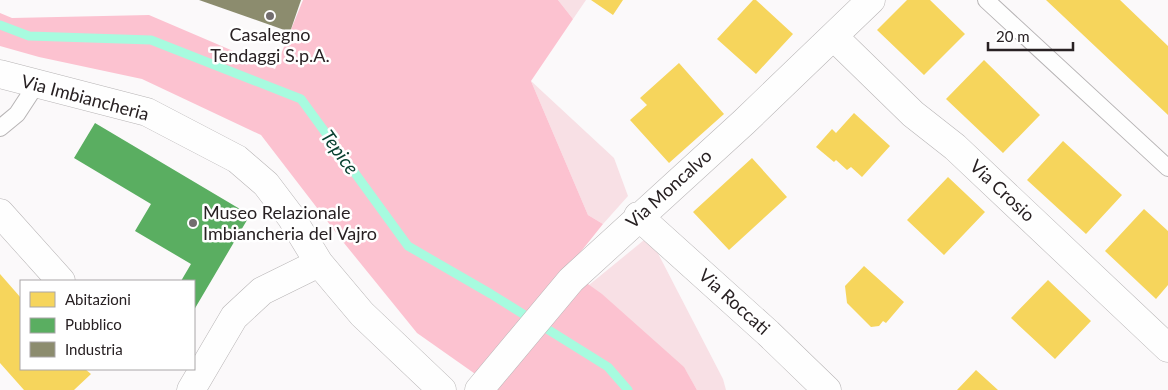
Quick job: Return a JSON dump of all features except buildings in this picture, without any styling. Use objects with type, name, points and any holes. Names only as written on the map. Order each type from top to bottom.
[{"type":"street","name":"Via Moncalvo","points":[[479,390],[571,280],[638,216],[744,122],[871,0]]},
{"type":"street","name":"Via Crosio","points":[[834,37],[913,114],[962,154],[1168,348]]},
{"type":"street","name":"Via Imbiancheria","points":[[0,74],[36,85],[147,112],[237,158],[266,184],[291,217],[319,263],[362,314],[442,390]]},
{"type":"street","points":[[0,212],[60,280]]},
{"type":"street","name":"Via Roccati","points":[[638,216],[768,333],[827,390]]},
{"type":"street","points":[[193,378],[234,317],[262,291],[319,263]]},
{"type":"lane","points":[[986,0],[1168,168]]},
{"type":"lane","points":[[0,128],[17,114],[36,85]]},
{"type":"shaded area","points":[[303,0],[558,0],[573,19],[531,81],[588,215],[603,224],[567,269],[602,294],[684,367],[697,390],[498,390],[417,333],[344,243],[261,135],[142,79],[39,57],[0,46],[0,13],[12,18],[149,15],[275,69]]},
{"type":"shaded area","points":[[558,0],[586,0],[573,19]]},
{"type":"shaded area","points":[[531,81],[614,158],[628,196],[603,224],[588,215]]},
{"type":"shaded area","points":[[649,236],[723,379],[726,390],[697,390],[686,371],[589,285]]},
{"type":"waterway","name":"Tepice","points":[[0,25],[29,36],[151,40],[301,99],[408,246],[491,294],[608,367],[628,390]]},
{"type":"place","name":"Casalegno Tendaggi S.p.A.","points":[[270,16]]},
{"type":"place","name":"Museo Relazionale Imbiancheria del Vajro","points":[[193,223]]}]
